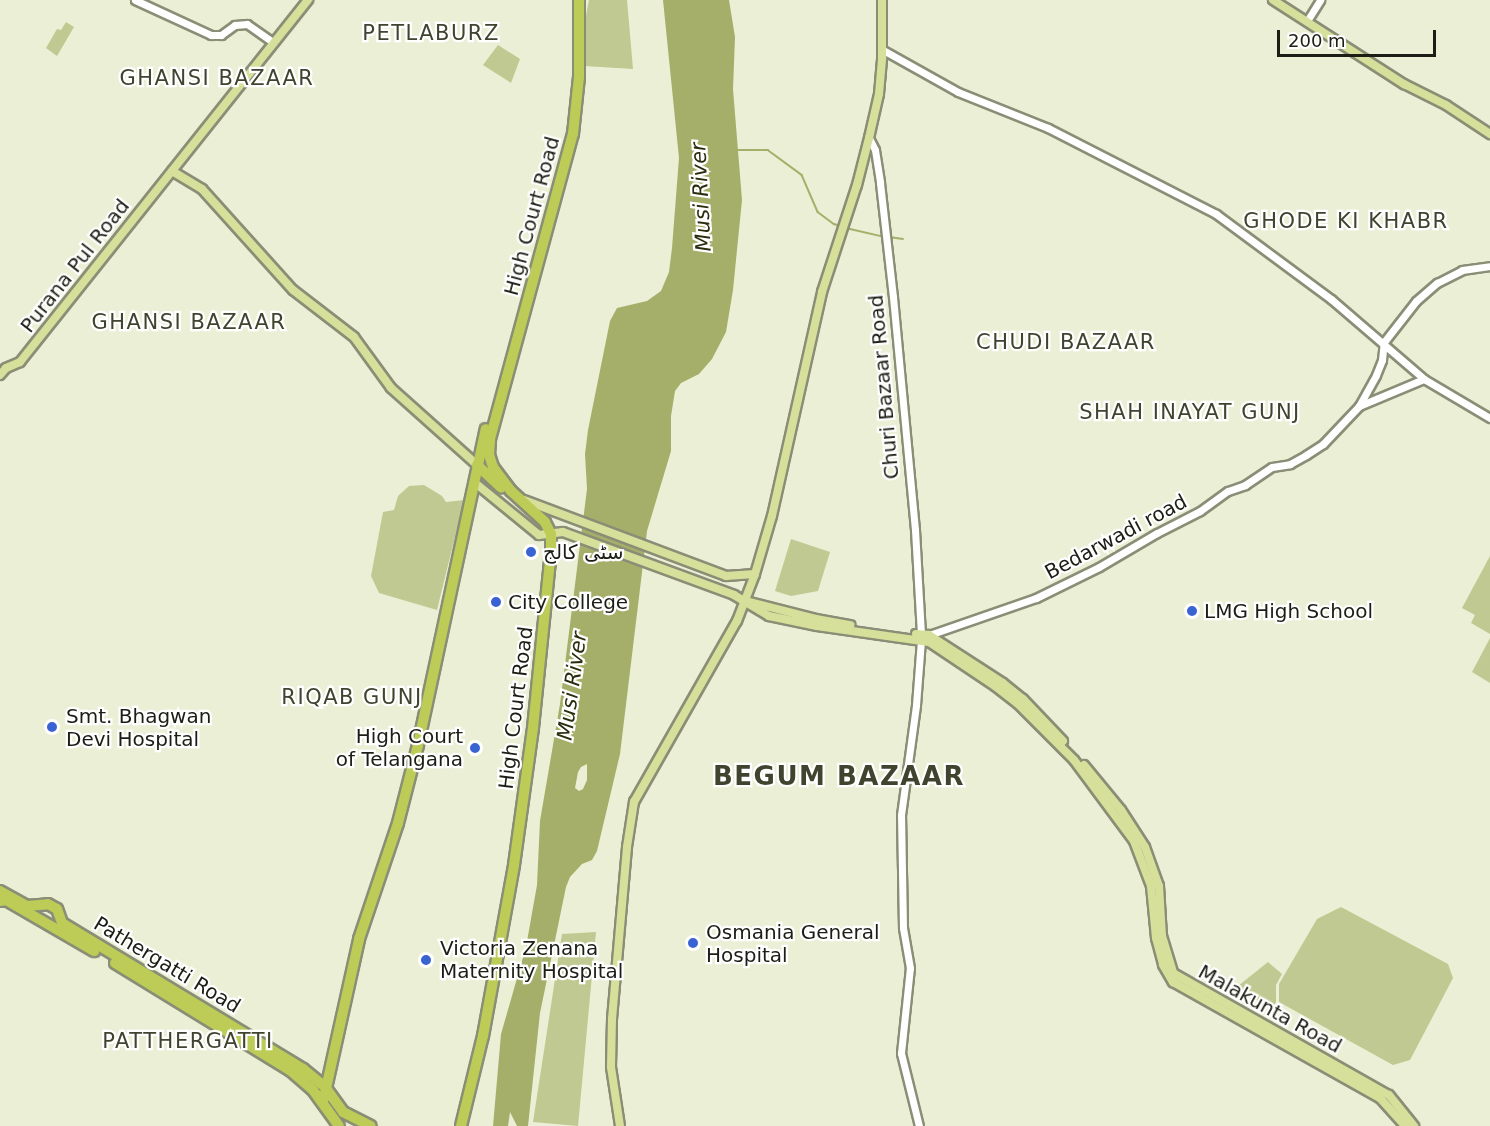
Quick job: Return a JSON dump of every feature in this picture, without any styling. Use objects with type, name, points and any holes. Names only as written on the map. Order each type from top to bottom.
[{"type":"highway","name":"High Court Road","points":[[331,1061],[358,939],[398,823],[415,756],[483,440],[568,132],[574,79],[577,0]]},
{"type":"highway","name":"High Court Road","points":[[461,1126],[483,1036],[514,865],[546,621],[551,534],[545,522],[514,494],[493,467],[489,455],[490,439],[573,134],[579,77],[577,0]]},
{"type":"highway","points":[[477,465],[502,488],[514,494]]},
{"type":"highway","points":[[3,897],[61,927],[275,1061],[319,1086],[338,1108],[371,1126]]},
{"type":"highway","name":"Pathergatti Road","points":[[3,897],[27,906],[48,904],[60,912],[61,927],[303,1069],[319,1086]]},
{"type":"highway","points":[[303,1069],[319,1072],[331,1061]]},
{"type":"highway","points":[[331,1061],[319,1086],[323,1101],[340,1126]]},
{"type":"highway","points":[[340,1126],[343,1119],[351,1117]]},
{"type":"main road","name":"Purana Pul Road","points":[[0,375],[6,368],[20,362],[308,0]]},
{"type":"main road","points":[[621,1124],[611,1067],[612,1019],[626,856],[634,802],[737,621],[755,574],[771,516],[822,292],[869,138],[879,94],[883,50],[882,0]]},
{"type":"main road","points":[[1273,0],[1404,84],[1446,105],[1490,134]]},
{"type":"main road","points":[[172,171],[202,189],[293,290],[354,337],[391,388],[477,465]]},
{"type":"main road","points":[[456,447],[470,452],[479,447],[483,440]]},
{"type":"main road","points":[[474,482],[539,535],[563,532],[722,591],[745,601],[769,616],[817,626],[924,637]]},
{"type":"main road","points":[[514,494],[565,518],[726,576],[755,574]]},
{"type":"main road","points":[[722,591],[726,576]]},
{"type":"main road","name":"Malakunta Road","points":[[924,637],[1023,699],[1052,728],[1145,847],[1159,886],[1161,947],[1173,973],[1389,1095],[1414,1126]]},
{"type":"main road","points":[[1161,947],[1163,965],[1173,982],[1380,1098],[1405,1126]]},
{"type":"street","points":[[135,0],[211,35],[221,35],[235,25],[247,24],[273,42]]},
{"type":"street","points":[[1307,21],[1320,0]]},
{"type":"street","points":[[883,50],[958,92],[1048,128],[1216,214],[1331,299],[1384,342],[1424,379],[1490,418]]},
{"type":"street","name":"Churi Bazaar Road","points":[[869,138],[875,150],[886,237],[924,637],[901,814],[903,928],[910,968],[901,1053],[919,1126]]},
{"type":"street","points":[[1359,406],[1382,360],[1384,342],[1407,311],[1437,283],[1462,270],[1490,266]]},
{"type":"street","points":[[1359,406],[1424,379]]},
{"type":"street","name":"Bedarwadi road","points":[[924,637],[1036,598],[1200,512],[1228,491],[1245,485],[1272,467],[1290,464],[1323,444],[1359,406]]},
{"type":"shaded area","points":[[589,0],[627,0],[633,69],[584,66],[583,31]]},
{"type":"shaded area","points":[[66,22],[74,27],[57,56],[46,48],[57,29],[61,30]]},
{"type":"shaded area","points":[[498,45],[520,59],[511,83],[483,65]]},
{"type":"shaded area","points":[[424,485],[442,496],[446,502],[464,500],[437,610],[379,593],[371,576],[383,512],[394,510],[398,496],[409,486]]},
{"type":"shaded area","points":[[791,539],[830,552],[818,591],[791,596],[775,591]]},
{"type":"shaded area","points":[[1490,556],[1490,634],[1471,623],[1475,615],[1462,608]]},
{"type":"shaded area","points":[[1490,638],[1490,683],[1472,672]]},
{"type":"shaded area","points":[[1341,907],[1448,964],[1453,978],[1410,1060],[1393,1065],[1279,1002],[1279,984],[1317,919]]},
{"type":"shaded area","points":[[596,932],[578,1126],[533,1122],[562,934]]},
{"type":"shaded area","points":[[1268,962],[1282,974],[1276,985],[1276,1002],[1272,1009],[1238,989],[1238,986]]},
{"type":"water","name":"Musi River","points":[[663,0],[729,0],[735,37],[733,89],[742,200],[733,290],[726,332],[712,359],[699,374],[681,383],[675,391],[671,416],[671,451],[647,531],[620,754],[597,851],[592,860],[582,864],[570,877],[566,887],[540,1013],[528,1126],[517,1126],[510,1112],[508,1126],[493,1126],[501,1034],[526,947],[537,885],[540,821],[560,704],[587,489],[585,454],[588,430],[610,321],[617,308],[647,301],[661,291],[669,272],[679,158]],"holes":[[[587,764],[587,780],[583,789],[579,791],[575,788],[578,772]]]},
{"type":"waterway","points":[[736,150],[768,150],[802,175],[818,212],[834,224],[841,226]]},
{"type":"waterway","points":[[846,228],[885,237]]},
{"type":"waterway","points":[[889,237],[903,239]]},
{"type":"place","name":"سٹی کالج","points":[[531,552]]},
{"type":"place","name":"City College","points":[[496,602]]},
{"type":"place","name":"LMG High School","points":[[1192,611]]},
{"type":"place","name":"Smt. Bhagwan Devi Hospital","points":[[52,727]]},
{"type":"place","name":"High Court of Telangana","points":[[475,748]]},
{"type":"place","name":"Osmania General Hospital","points":[[693,943]]},
{"type":"place","name":"Victoria Zenana Maternity Hospital","points":[[426,960]]},
{"type":"district","name":"PETLABURZ","points":[[431,33]]},
{"type":"district","name":"GHANSI BAZAAR","points":[[217,78]]},
{"type":"district","name":"GHODE KI KHABR","points":[[1346,221]]},
{"type":"district","name":"GHANSI BAZAAR","points":[[189,322]]},
{"type":"district","name":"CHUDI BAZAAR","points":[[1066,342]]},
{"type":"district","name":"SHAH INAYAT GUNJ","points":[[1190,412]]},
{"type":"district","name":"RIQAB GUNJ","points":[[352,697]]},
{"type":"district","name":"BEGUM BAZAAR","points":[[839,777]]},
{"type":"district","name":"PATTHERGATTI","points":[[188,1041]]}]
